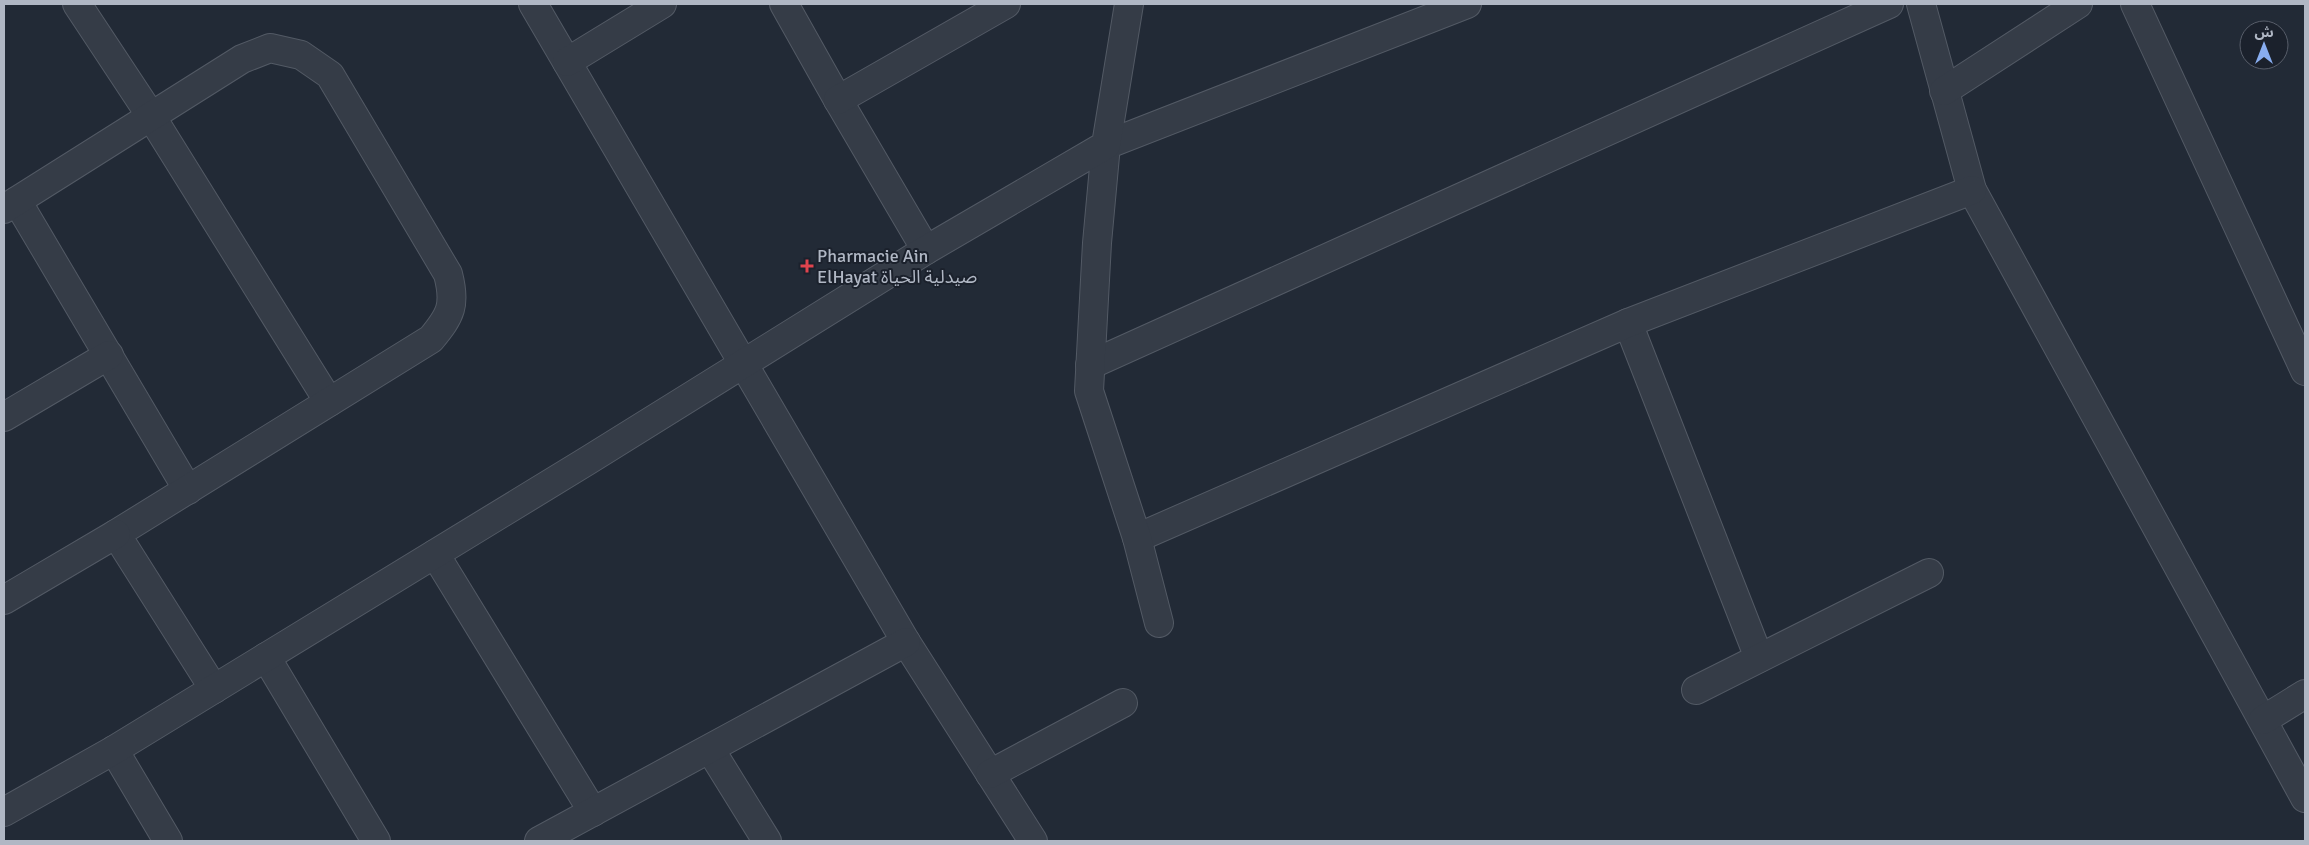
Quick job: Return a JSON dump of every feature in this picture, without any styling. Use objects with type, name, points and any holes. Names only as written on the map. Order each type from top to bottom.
[{"type":"street","points":[[77,4],[151,116],[328,402]]},
{"type":"street","points":[[533,4],[906,642],[1033,841]]},
{"type":"street","points":[[567,62],[662,4]]},
{"type":"street","points":[[784,4],[926,250]]},
{"type":"street","points":[[838,100],[1006,4]]},
{"type":"street","points":[[1129,4],[1106,146],[1089,391],[1137,538],[1159,623]]},
{"type":"street","points":[[4,812],[114,750],[926,250],[1106,146],[1467,4]]},
{"type":"street","points":[[1090,365],[1889,4]]},
{"type":"street","points":[[1921,4],[1972,190],[2305,798]]},
{"type":"street","points":[[1944,91],[2078,4]]},
{"type":"street","points":[[2134,4],[2305,371]]},
{"type":"street","points":[[4,600],[188,490],[430,338],[447,320],[454,295],[448,274],[330,75],[301,55],[270,48],[242,59],[10,205],[110,355],[188,490]]},
{"type":"street","points":[[1137,538],[1628,323],[1972,190]]},
{"type":"street","points":[[1628,323],[1760,658]]},
{"type":"street","points":[[4,417],[110,355]]},
{"type":"street","points":[[116,534],[214,689]]},
{"type":"street","points":[[435,554],[593,812]]},
{"type":"street","points":[[1696,690],[1929,573]]},
{"type":"street","points":[[539,841],[906,642]]},
{"type":"street","points":[[266,657],[376,841]]},
{"type":"street","points":[[2263,720],[2305,694]]},
{"type":"street","points":[[990,774],[1123,703]]},
{"type":"street","points":[[710,749],[767,841]]},
{"type":"street","points":[[114,750],[168,841]]},
{"type":"place","name":"Pharmacie Ain ElHayat صيدلية الحياة","points":[[807,266]]}]
